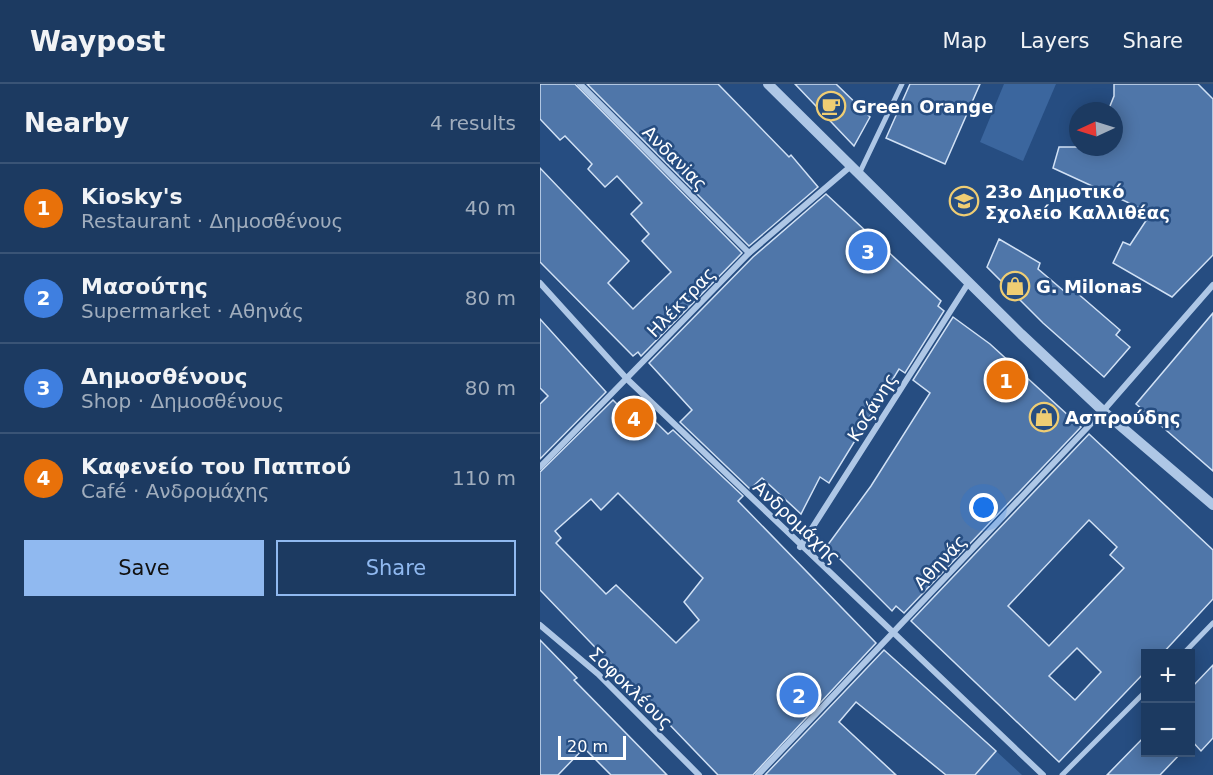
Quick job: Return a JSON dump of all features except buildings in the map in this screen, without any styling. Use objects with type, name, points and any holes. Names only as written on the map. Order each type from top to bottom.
[{"type":"street","name":"Ανδανiας","points":[[580,84],[749,253]]},
{"type":"street","points":[[768,84],[1103,411],[1213,506]]},
{"type":"street","points":[[855,170],[902,84]]},
{"type":"street","name":"Ηλέκτρας","points":[[540,467],[749,253],[855,170]]},
{"type":"street","name":"Κοζάνης","points":[[800,547],[969,282]]},
{"type":"street","name":"Ανδρομάχης","points":[[540,283],[627,379],[800,547],[1043,775]]},
{"type":"street","name":"Αθηνάς","points":[[758,775],[1103,411],[1213,285]]},
{"type":"street","points":[[1188,649],[1213,623]]},
{"type":"street","name":"Σοφοκλέους","points":[[540,624],[598,674],[699,775]]},
{"type":"street","points":[[1062,775],[1141,696]]},
{"type":"shaded area","points":[[1004,84],[1056,84],[1023,161],[980,142]]},
{"type":"shaded area","points":[[996,751],[1022,775],[975,775]]},
{"type":"place","name":"Green Orange","points":[[831,106]]},
{"type":"place","name":"23ο Δημοτικό Σχολείο Καλλιθέας","points":[[964,201]]},
{"type":"place","name":"Δημοσθένους","points":[[868,251]]},
{"type":"place","name":"G. Milonas","points":[[1015,286]]},
{"type":"place","name":"Kiosky's","points":[[1006,380]]},
{"type":"place","name":"Ασπρούδης","points":[[1044,417]]},
{"type":"place","name":"Καφενείο του Παππού","points":[[634,418]]},
{"type":"place","name":"Μασούτης","points":[[799,695]]}]
